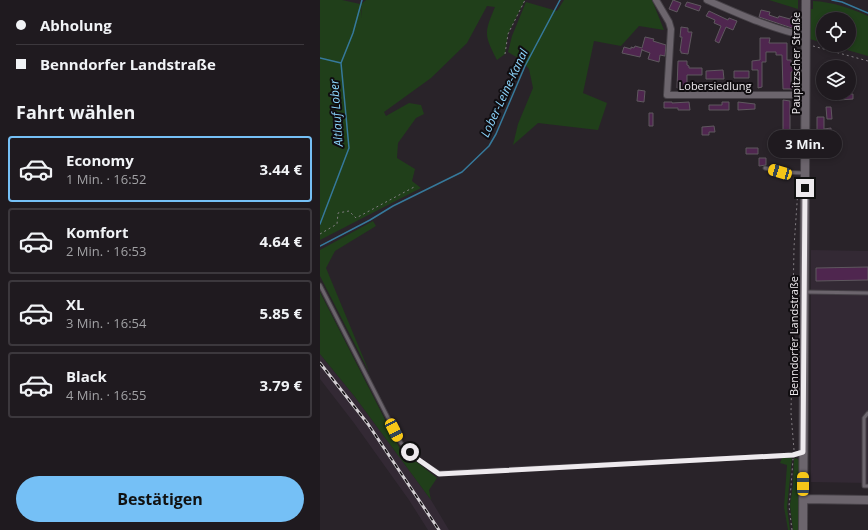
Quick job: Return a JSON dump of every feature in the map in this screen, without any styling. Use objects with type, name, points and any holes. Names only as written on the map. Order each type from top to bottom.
[{"type":"street","name":"Lobersiedlung","points":[[656,0],[669,22],[671,29],[667,95],[806,95]]},
{"type":"street","points":[[707,0],[792,33],[806,40]]},
{"type":"street","name":"Paupitzscher Straße","points":[[805,174],[806,4]]},
{"type":"street","name":"Benndorfer Landstraße","points":[[803,530],[805,174]]},
{"type":"street","points":[[803,499],[868,500]]},
{"type":"lane","points":[[765,168],[780,172],[805,174]]},
{"type":"lane","points":[[320,285],[401,443],[419,460],[439,474],[793,455],[803,452]]},
{"type":"lane","points":[[804,292],[868,293]]},
{"type":"lane","points":[[868,413],[864,418],[863,451],[864,486],[868,486]]},
{"type":"path","points":[[506,54],[508,34],[525,0]]},
{"type":"path","points":[[806,40],[868,62]]},
{"type":"path","points":[[320,234],[337,224],[338,213],[349,211],[356,218],[416,186]]},
{"type":"path","points":[[792,530],[789,506],[794,447],[791,413],[794,247],[798,190]]},
{"type":"shaded area","points":[[811,250],[868,251],[868,483],[811,482]]},
{"type":"shaded area","points":[[320,354],[355,397],[431,500],[449,530],[428,530],[409,500],[354,423],[320,379]]},
{"type":"green space","points":[[320,0],[342,0],[360,4],[362,18],[361,4],[366,0],[525,0],[508,34],[505,54],[497,60],[490,45],[487,29],[495,7],[487,6],[467,43],[431,78],[384,112],[386,116],[409,103],[421,105],[424,114],[416,118],[398,143],[397,158],[415,169],[412,181],[421,188],[320,240]]},
{"type":"green space","points":[[564,0],[652,0],[664,30],[639,26],[621,46],[594,41],[583,93],[607,103],[598,130],[538,123],[513,145],[518,124],[533,88],[529,69],[521,60],[508,52],[512,36],[526,2],[557,11]]},
{"type":"green space","points":[[769,0],[798,0],[798,9]]},
{"type":"green space","points":[[813,1],[841,6],[868,16],[868,56],[854,52],[856,52],[856,12],[816,12],[816,41],[810,39],[810,9],[813,9]]},
{"type":"green space","points":[[373,221],[376,226],[335,251],[326,268],[370,374],[320,276],[320,250]]},
{"type":"green space","points":[[320,292],[400,449],[437,478],[429,490],[431,500],[355,397],[320,354]]},
{"type":"green space","points":[[782,458],[792,458],[787,507],[790,530],[788,530],[784,507],[787,465],[780,463]]},
{"type":"green space","points":[[794,458],[798,459],[799,461],[799,530],[793,530],[790,505],[793,485]]},
{"type":"building","points":[[673,0],[681,3],[677,12],[669,9]]},
{"type":"building","points":[[687,2],[701,6],[699,11],[685,6]]},
{"type":"building","points":[[761,10],[770,12],[769,15],[778,18],[779,16],[790,19],[792,16],[798,18],[795,29],[759,17]]},
{"type":"building","points":[[709,11],[728,20],[729,18],[737,21],[733,30],[726,27],[719,43],[715,41],[721,26],[714,23],[715,20],[706,16]]},
{"type":"building","points":[[681,27],[688,28],[688,32],[692,32],[688,54],[681,53],[680,51],[682,37],[680,37]]},
{"type":"building","points":[[645,37],[654,39],[653,41],[666,45],[665,56],[660,55],[659,62],[648,59],[650,53],[642,49],[640,57],[622,53],[624,47],[631,49],[631,47],[634,48],[635,46],[642,48]]},
{"type":"building","points":[[760,38],[770,38],[769,43],[787,43],[787,60],[791,60],[791,67],[794,67],[794,72],[791,72],[791,84],[793,84],[793,89],[783,89],[782,55],[776,55],[776,52],[766,52],[766,62],[762,62],[762,87],[758,88],[758,70],[752,70],[752,61],[760,60]]},
{"type":"building","points":[[678,61],[687,61],[689,68],[702,68],[702,75],[687,75],[687,87],[677,88]]},
{"type":"building","points":[[723,70],[724,79],[706,79],[706,71]]},
{"type":"building","points":[[734,71],[749,71],[749,78],[734,78]]},
{"type":"building","points":[[638,90],[645,91],[644,102],[637,101]]},
{"type":"building","points":[[783,100],[790,101],[790,130],[783,130]]},
{"type":"building","points":[[664,102],[689,102],[690,110],[664,108]]},
{"type":"building","points":[[722,102],[729,102],[729,110],[709,110],[709,105],[722,105]]},
{"type":"building","points":[[738,102],[755,104],[755,109],[738,110]]},
{"type":"building","points":[[826,107],[831,107],[832,119],[827,119]]},
{"type":"building","points":[[649,113],[653,113],[653,126],[649,126]]},
{"type":"building","points":[[817,117],[824,117],[824,129],[831,128],[831,138],[817,138]]},
{"type":"building","points":[[714,126],[715,132],[709,132],[709,135],[702,135],[702,127]]},
{"type":"building","points":[[782,138],[790,138],[790,146],[783,147]]},
{"type":"building","points":[[746,148],[758,148],[758,154],[746,154]]},
{"type":"building","points":[[759,158],[766,158],[766,165],[759,166]]},
{"type":"building","points":[[868,267],[868,280],[816,281],[816,268]]},
{"type":"waterway","name":"Altlauf Lober","points":[[320,224],[349,148],[341,63],[353,33],[362,0]]},
{"type":"waterway","name":"Lober-Leine-Kanal","points":[[320,246],[370,220],[393,206],[462,172],[489,146],[496,134],[525,66],[560,0]]},
{"type":"waterway","name":"Lober-Leine-Kanal","points":[[832,0],[842,2],[868,13]]},
{"type":"waterway","points":[[320,58],[341,63]]},
{"type":"railway","points":[[320,363],[368,424],[439,530]]},
{"type":"route","points":[[410,452],[439,474],[793,455],[803,452],[805,188]]}]
